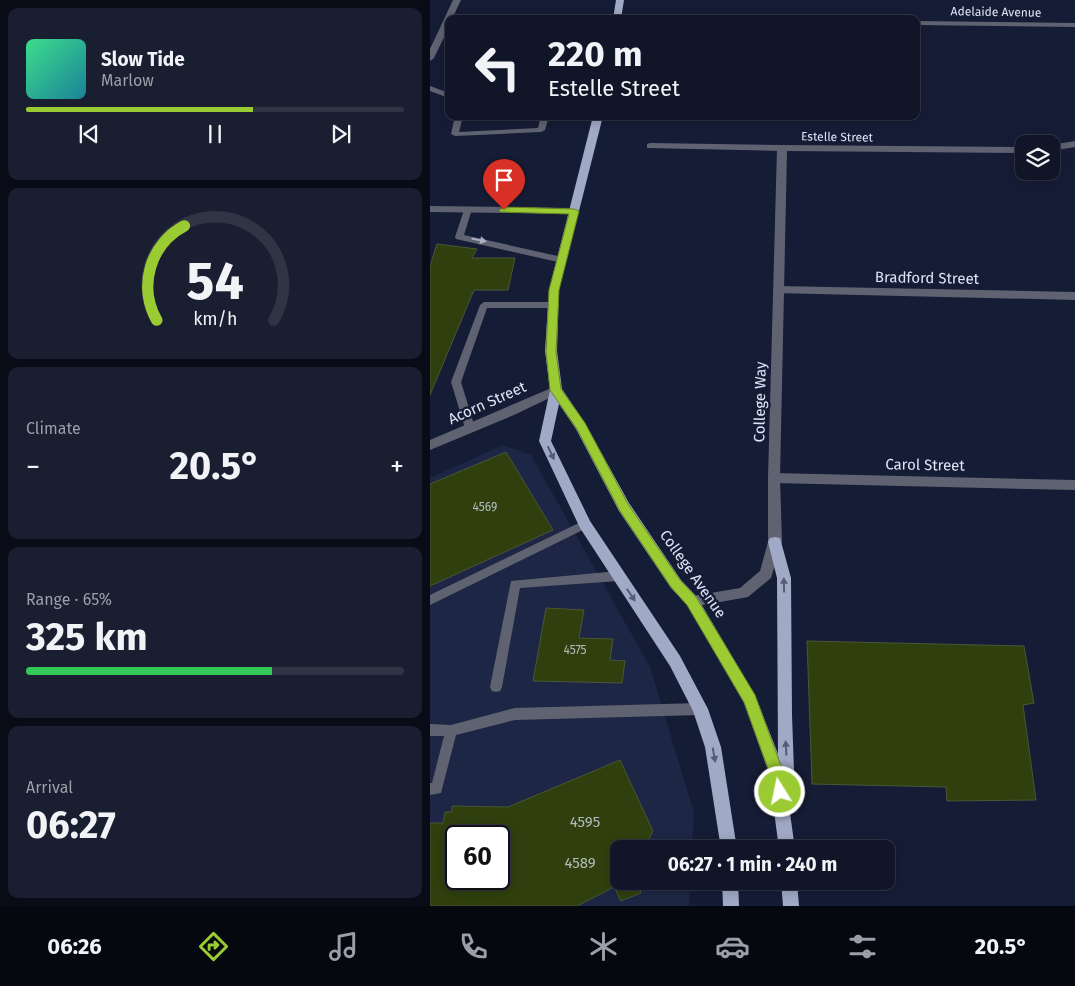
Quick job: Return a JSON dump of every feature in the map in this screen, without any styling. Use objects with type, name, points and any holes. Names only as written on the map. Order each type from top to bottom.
[{"type":"main road","points":[[618,15],[620,0]]},
{"type":"main road","name":"College Avenue","points":[[597,120],[554,290],[551,352],[556,390],[545,441],[585,524],[675,661],[700,709],[713,746],[728,840]]},
{"type":"main road","name":"College Avenue","points":[[556,390],[581,426],[624,507],[676,584],[692,601],[750,700],[777,774],[786,840]]},
{"type":"main road","points":[[775,542],[784,578],[787,840]]},
{"type":"main road","points":[[730,890],[731,906]]},
{"type":"main road","points":[[790,890],[791,906]]},
{"type":"street","points":[[451,15],[457,0]]},
{"type":"street","name":"Adelaide Avenue","points":[[920,23],[1075,26]]},
{"type":"street","points":[[430,58],[445,29]]},
{"type":"street","points":[[1060,146],[1075,144]]},
{"type":"street","name":"Estelle Street","points":[[650,146],[1015,150]]},
{"type":"street","name":"College Way","points":[[692,601],[743,593],[766,574],[775,542],[774,478],[782,148]]},
{"type":"street","points":[[430,209],[574,211]]},
{"type":"street","name":"Bradford Street","points":[[779,290],[1075,296]]},
{"type":"street","name":"Acorn Street","points":[[430,445],[510,412],[556,390]]},
{"type":"street","name":"Carol Street","points":[[774,478],[1075,485]]},
{"type":"lane","points":[[430,88],[445,94]]},
{"type":"lane","points":[[458,120],[455,134],[541,130],[544,120]]},
{"type":"lane","points":[[468,209],[459,237],[562,260]]},
{"type":"lane","points":[[470,428],[456,382],[484,305],[553,305]]},
{"type":"lane","points":[[430,600],[585,524]]},
{"type":"lane","points":[[496,687],[515,584],[618,576]]},
{"type":"lane","points":[[430,730],[451,731],[515,714],[700,709]]},
{"type":"lane","points":[[430,790],[437,789],[451,731]]},
{"type":"shaded area","points":[[503,445],[531,455],[650,667],[694,813],[692,840],[610,840],[610,890],[690,890],[689,906],[430,906],[430,478]]},
{"type":"building","points":[[437,244],[477,249],[472,258],[515,258],[508,290],[474,290],[430,395],[430,266]]},
{"type":"building","points":[[506,452],[553,530],[430,586],[430,484]]},
{"type":"building","points":[[546,608],[584,610],[579,638],[613,639],[610,660],[625,661],[622,683],[533,681]]},
{"type":"building","points":[[807,641],[1024,646],[1034,703],[1023,705],[1036,800],[947,801],[946,787],[812,784]]},
{"type":"building","points":[[620,760],[653,831],[648,840],[610,840],[610,889],[577,906],[430,906],[430,823],[443,823],[445,812],[452,812],[452,806],[508,807]]},
{"type":"building","points":[[616,890],[640,890],[641,893],[621,901]]},
{"type":"route","points":[[504,210],[574,211],[554,290],[551,352],[556,390],[581,426],[624,507],[676,584],[692,601],[750,700],[777,774],[780,792]]}]
